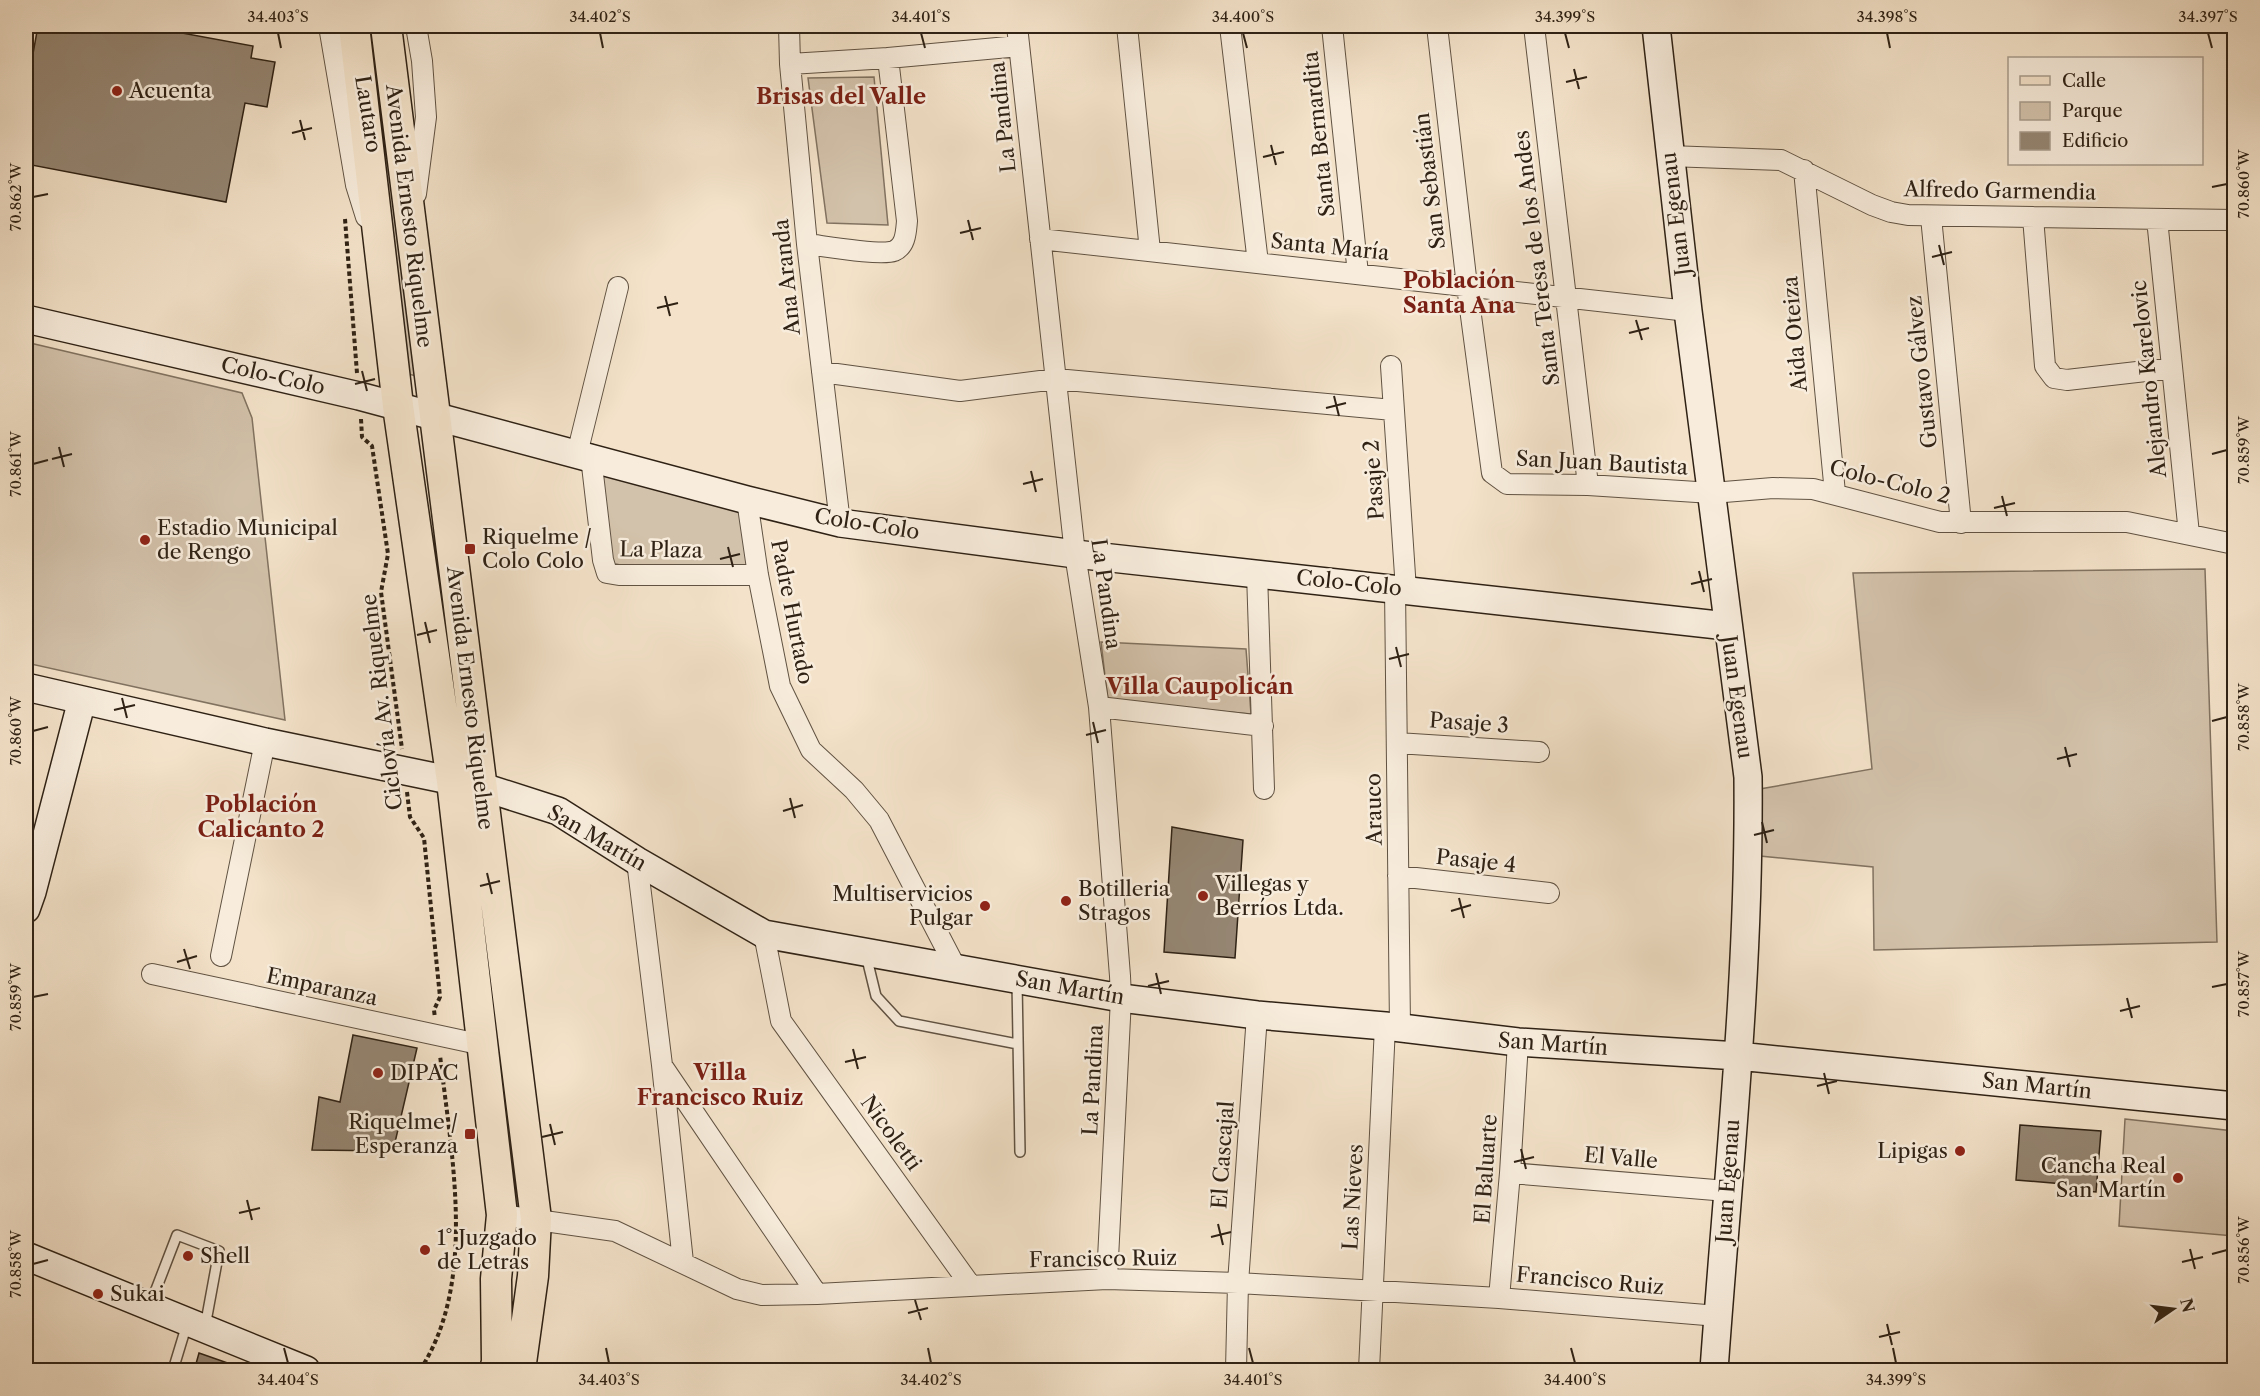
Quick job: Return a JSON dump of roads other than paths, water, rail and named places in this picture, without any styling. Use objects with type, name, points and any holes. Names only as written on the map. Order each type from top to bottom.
[{"type":"main road","name":"Avenida Ernesto Riquelme","points":[[354,26],[385,278],[398,406],[452,782],[502,1215],[496,1279],[501,1368]]},
{"type":"main road","name":"Avenida Ernesto Riquelme","points":[[386,26],[536,1219],[533,1276],[501,1368]]},
{"type":"main road","name":"Juan Egenau","points":[[1656,26],[1669,156],[1748,777],[1749,844],[1738,1056],[1714,1371]]},
{"type":"main road","name":"Colo-Colo","points":[[26,319],[359,396],[840,523],[1076,554],[1727,626]]},
{"type":"main road","name":"San Martín","points":[[26,687],[265,742],[483,787],[558,811],[637,861],[764,934],[1121,998],[1257,1015],[1392,1027],[1518,1042],[1738,1056],[2235,1106]]},
{"type":"main road","points":[[26,909],[82,700]]},
{"type":"main road","points":[[26,1256],[306,1371]]},
{"type":"street","name":"Lautaro","points":[[329,26],[356,185],[385,278]]},
{"type":"street","points":[[412,236],[426,117],[422,61],[416,26]]},
{"type":"street","name":"Ana Aranda","points":[[789,26],[790,64],[807,244],[840,523]]},
{"type":"street","name":"La Pandina","points":[[1017,26],[1076,554],[1099,707],[1121,998],[1107,1279]]},
{"type":"street","points":[[1127,26],[1150,251]]},
{"type":"street","points":[[1230,26],[1258,263]]},
{"type":"street","name":"Santa Bernardita","points":[[1332,26],[1358,274]]},
{"type":"street","name":"San Sebastián","points":[[1437,26],[1467,286],[1492,473]]},
{"type":"street","name":"Santa Teresa de los Andes","points":[[1534,26],[1588,485]]},
{"type":"street","points":[[790,64],[888,58],[1019,45]]},
{"type":"street","points":[[807,244],[879,252],[894,251],[902,245],[907,221],[888,58]]},
{"type":"street","name":"Alfredo Garmendia","points":[[1669,156],[1771,159],[1793,164],[1872,205],[1892,212],[1930,217],[2235,220]]},
{"type":"street","name":"Aida Oteiza","points":[[1804,170],[1835,493]]},
{"type":"street","name":"Gustavo Gálvez","points":[[1930,217],[1961,523]]},
{"type":"street","points":[[2033,217],[2045,366],[2054,378],[2067,380],[2172,368]]},
{"type":"street","name":"Alejandro Karelovic","points":[[2157,219],[2189,534]]},
{"type":"street","name":"Santa María","points":[[1040,239],[1688,311]]},
{"type":"street","name":"La Plaza","points":[[618,286],[584,456],[607,573],[619,575],[758,575]]},
{"type":"street","name":"Pasaje 2","points":[[1391,366],[1401,589]]},
{"type":"street","points":[[822,372],[960,391],[1056,379],[1393,410]]},
{"type":"street","name":"San Juan Bautista","points":[[1492,473],[1506,484],[1588,485],[1712,494]]},
{"type":"street","name":"Colo-Colo 2","points":[[1712,494],[1796,487],[1835,493],[1940,522],[2109,520],[2235,544]]},
{"type":"street","name":"Padre Hurtado","points":[[747,500],[758,575],[780,686],[785,700],[811,750],[854,790],[879,820],[956,968]]},
{"type":"street","points":[[1257,573],[1264,789]]},
{"type":"street","name":"Arauco","points":[[1392,1027],[1398,876],[1397,743],[1401,589]]},
{"type":"street","points":[[1099,707],[1263,726]]},
{"type":"street","points":[[221,956],[265,742]]},
{"type":"street","name":"Pasaje 3","points":[[1397,743],[1539,752]]},
{"type":"street","points":[[637,861],[683,1262]]},
{"type":"street","name":"Pasaje 4","points":[[1398,876],[1548,893]]},
{"type":"street","name":"Nicoletti","points":[[764,934],[781,1021],[971,1286]]},
{"type":"street","name":"Emparanza","points":[[152,974],[483,1045]]},
{"type":"street","name":"El Cascajal","points":[[1236,1371],[1238,1283],[1257,1015]]},
{"type":"street","name":"Las Nieves","points":[[1369,1371],[1372,1292],[1392,1027]]},
{"type":"street","name":"El Baluarte","points":[[1499,1298],[1518,1042]]},
{"type":"street","points":[[662,1065],[817,1294]]},
{"type":"street","name":"El Valle","points":[[1510,1173],[1727,1191]]},
{"type":"street","name":"Francisco Ruiz","points":[[502,1215],[615,1231],[737,1289],[762,1295],[1107,1279],[1238,1283],[1499,1298],[1718,1316]]},
{"type":"lane","points":[[865,952],[876,996],[899,1021],[1018,1044]]},
{"type":"lane","points":[[1017,979],[1020,1152]]},
{"type":"lane","points":[[149,1307],[177,1235],[219,1251],[196,1327],[173,1371]]},
{"type":"place","name":"Acuenta","points":[[117,91]]},
{"type":"place","name":"Estadio Municipal de Rengo","points":[[145,540]]},
{"type":"place","name":"Riquelme / Colo Colo","points":[[470,549]]},
{"type":"place","name":"Villegas y Berríos Ltda.","points":[[1203,896]]},
{"type":"place","name":"Botilleria Stragos","points":[[1066,901]]},
{"type":"place","name":"Multiservicios Pulgar","points":[[985,906]]},
{"type":"place","name":"DIPAC","points":[[378,1073]]},
{"type":"place","name":"Riquelme / Esperanza","points":[[470,1134]]},
{"type":"place","name":"Lipigas","points":[[1960,1151]]},
{"type":"place","name":"Cancha Real San Martín","points":[[2178,1178]]},
{"type":"place","name":"1° Juzgado de Letras","points":[[425,1250]]},
{"type":"place","name":"Shell","points":[[188,1256]]},
{"type":"place","name":"Sukai","points":[[98,1294]]},
{"type":"district","name":"Brisas del Valle","points":[[841,96]]},
{"type":"district","name":"Población Santa Ana","points":[[1459,292]]},
{"type":"district","name":"Villa Caupolicán","points":[[1200,686]]},
{"type":"district","name":"Población Calicanto 2","points":[[261,816]]},
{"type":"district","name":"Villa Francisco Ruiz","points":[[720,1084]]}]
